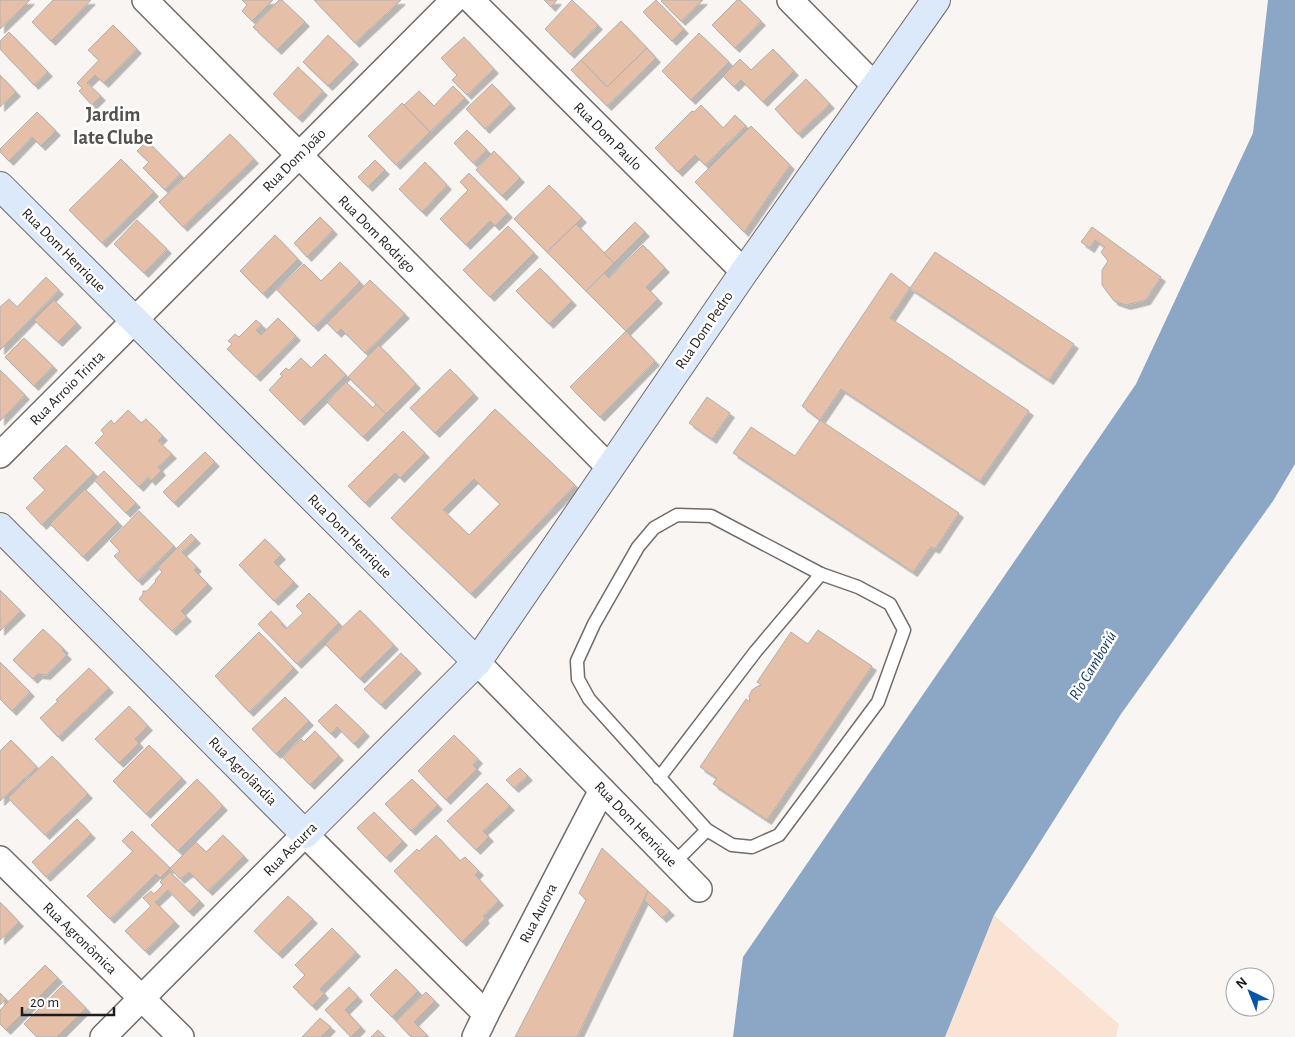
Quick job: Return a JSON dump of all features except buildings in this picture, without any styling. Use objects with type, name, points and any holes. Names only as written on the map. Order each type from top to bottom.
[{"type":"street","name":"Rua Dom Rodrigo","points":[[145,0],[610,468]]},
{"type":"street","name":"Rua Dom João","points":[[134,320],[454,0]]},
{"type":"street","name":"Rua Dom Paulo","points":[[471,0],[744,272]]},
{"type":"street","points":[[790,0],[875,86]]},
{"type":"street","name":"Rua Dom Pedro","points":[[477,662],[744,272],[936,0]]},
{"type":"street","name":"Rua Dom Henrique","points":[[0,186],[477,662],[699,889]]},
{"type":"street","name":"Rua Arroio Trinta","points":[[0,455],[134,320]]},
{"type":"street","name":"Rua Agrolândia","points":[[0,527],[486,1014]]},
{"type":"street","name":"Rua Ascurra","points":[[103,1037],[477,662]]},
{"type":"street","name":"Rua Aurora","points":[[475,1037],[602,790]]},
{"type":"street","name":"Rua Agronômica","points":[[0,859],[182,1037]]},
{"type":"lane","points":[[677,514],[711,516],[821,574],[858,587],[890,604],[904,630],[878,702],[778,835],[752,847],[732,845],[707,830],[588,699],[578,679],[577,661],[594,624],[638,547],[654,528],[677,514]]},
{"type":"lane","points":[[659,778],[756,651],[821,574]]},
{"type":"lane","points":[[674,864],[707,830]]},
{"type":"shaded area","points":[[994,915],[1119,1024],[1116,1037],[945,1037]]},
{"type":"water","name":"Rio Camboriú","points":[[1268,0],[1295,0],[1295,464],[1273,501],[1121,714],[994,915],[945,1037],[733,1037],[743,957],[1136,384],[1253,133]]},
{"type":"district","name":"Jardim Iate Clube","points":[[113,126]]}]
